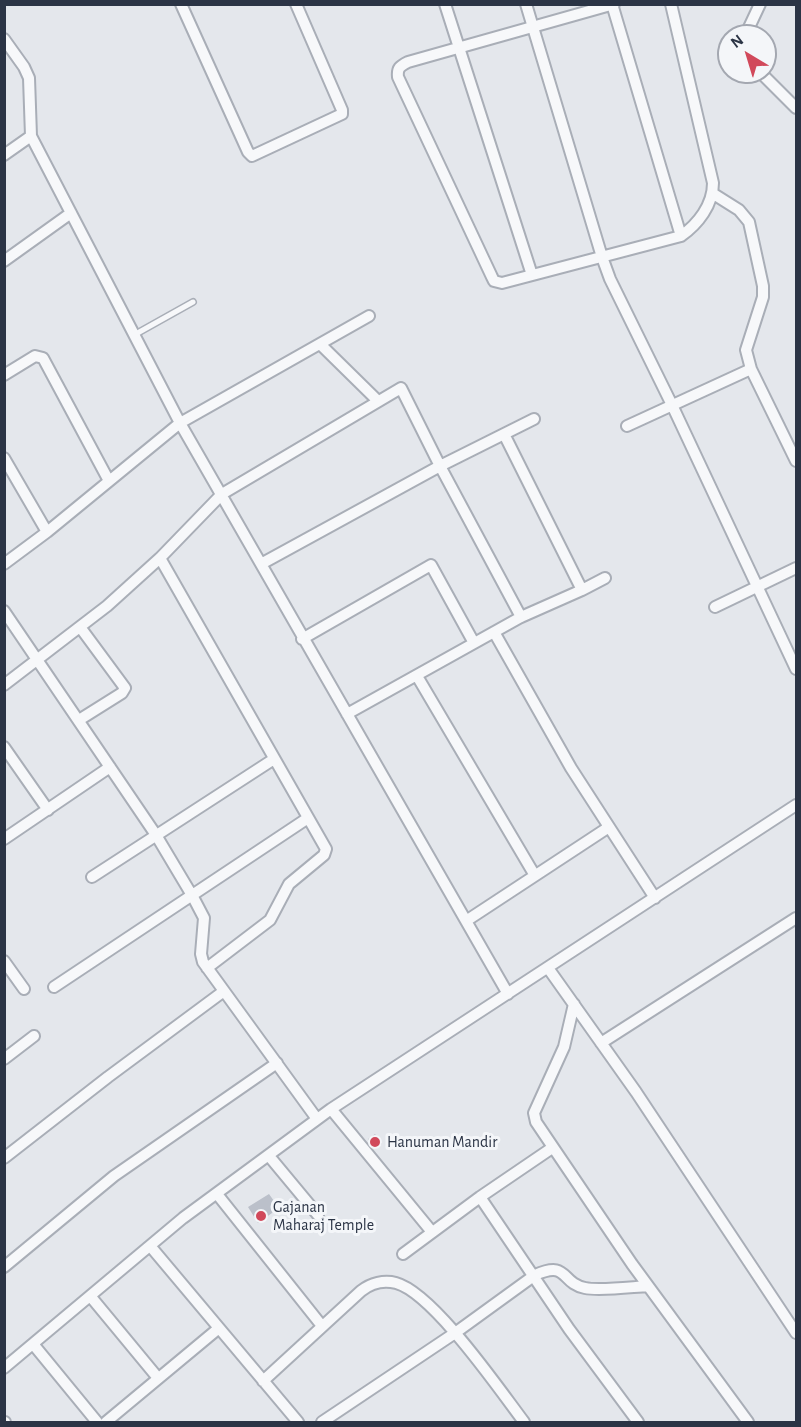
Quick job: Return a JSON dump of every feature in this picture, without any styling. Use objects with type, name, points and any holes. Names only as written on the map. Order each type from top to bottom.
[{"type":"street","points":[[181,4],[248,152],[252,156],[343,112],[296,4]]},
{"type":"street","points":[[445,4],[532,276]]},
{"type":"street","points":[[525,4],[610,279],[796,669]]},
{"type":"street","points":[[671,4],[712,178],[712,193],[703,214],[696,224],[681,236],[502,284],[494,281],[492,277],[398,77],[397,70],[400,65],[612,5],[681,236]]},
{"type":"street","points":[[751,24],[760,4]]},
{"type":"street","points":[[4,39],[29,78],[31,136],[180,423],[302,639],[508,994]]},
{"type":"street","points":[[772,84],[796,108]]},
{"type":"street","points":[[4,155],[31,136]]},
{"type":"street","points":[[712,193],[739,210],[749,222],[763,286],[763,297],[746,350],[751,369],[796,461]]},
{"type":"street","points":[[4,261],[71,213]]},
{"type":"street","points":[[4,564],[180,423],[369,316]]},
{"type":"street","points":[[320,344],[378,401]]},
{"type":"street","points":[[4,375],[35,356],[43,358],[109,481]]},
{"type":"street","points":[[627,426],[751,369]]},
{"type":"street","points":[[4,685],[107,606],[160,558],[222,494],[402,388],[440,466],[521,617]]},
{"type":"street","points":[[261,564],[440,466],[534,419]]},
{"type":"street","points":[[504,434],[582,590]]},
{"type":"street","points":[[4,458],[46,532]]},
{"type":"street","points":[[160,558],[326,849],[324,855],[289,884],[270,920],[207,968]]},
{"type":"street","points":[[302,639],[431,565],[474,643]]},
{"type":"street","points":[[715,606],[796,568]]},
{"type":"street","points":[[347,714],[521,617],[605,578]]},
{"type":"street","points":[[4,610],[156,835],[193,897],[204,918],[202,962],[318,1119]]},
{"type":"street","points":[[79,720],[122,693],[125,688],[80,627]]},
{"type":"street","points":[[494,632],[571,768],[655,898]]},
{"type":"street","points":[[417,676],[534,874]]},
{"type":"street","points":[[4,747],[48,810]]},
{"type":"street","points":[[92,877],[274,759]]},
{"type":"street","points":[[4,839],[110,767]]},
{"type":"street","points":[[4,1368],[183,1218],[331,1108],[796,805]]},
{"type":"street","points":[[54,987],[193,897],[308,818]]},
{"type":"street","points":[[466,921],[534,874],[609,827]]},
{"type":"street","points":[[601,1043],[796,918]]},
{"type":"street","points":[[4,961],[24,989]]},
{"type":"street","points":[[548,968],[796,1333]]},
{"type":"street","points":[[4,1158],[224,991]]},
{"type":"street","points":[[574,1004],[564,1047],[534,1113],[536,1122],[648,1286],[747,1422]]},
{"type":"street","points":[[4,1059],[34,1036]]},
{"type":"street","points":[[4,1267],[114,1176],[277,1063]]},
{"type":"street","points":[[331,1108],[432,1232]]},
{"type":"street","points":[[403,1254],[480,1197],[552,1148]]},
{"type":"street","points":[[269,1156],[318,1215]]},
{"type":"street","points":[[217,1194],[322,1326]]},
{"type":"street","points":[[480,1197],[535,1275],[569,1329],[638,1422]]},
{"type":"street","points":[[151,1247],[298,1422]]},
{"type":"street","points":[[322,1422],[455,1333],[535,1275],[555,1269],[585,1288],[648,1286]]},
{"type":"street","points":[[263,1381],[367,1286],[387,1282],[398,1283],[420,1296],[455,1333],[524,1422]]},
{"type":"street","points":[[91,1297],[159,1378]]},
{"type":"street","points":[[106,1422],[219,1328]]},
{"type":"street","points":[[33,1344],[97,1422]]},
{"type":"lane","points":[[134,335],[193,302]]},
{"type":"building","name":"Hanuman Mandir","points":[[375,1134],[382,1144],[375,1149],[368,1139]]},
{"type":"building","name":"Gajanan Maharaj Temple","points":[[269,1194],[279,1208],[258,1223],[248,1207]]},
{"type":"place","name":"Hanuman Mandir","points":[[375,1142]]},
{"type":"place","name":"Gajanan Maharaj Temple","points":[[261,1216]]}]
